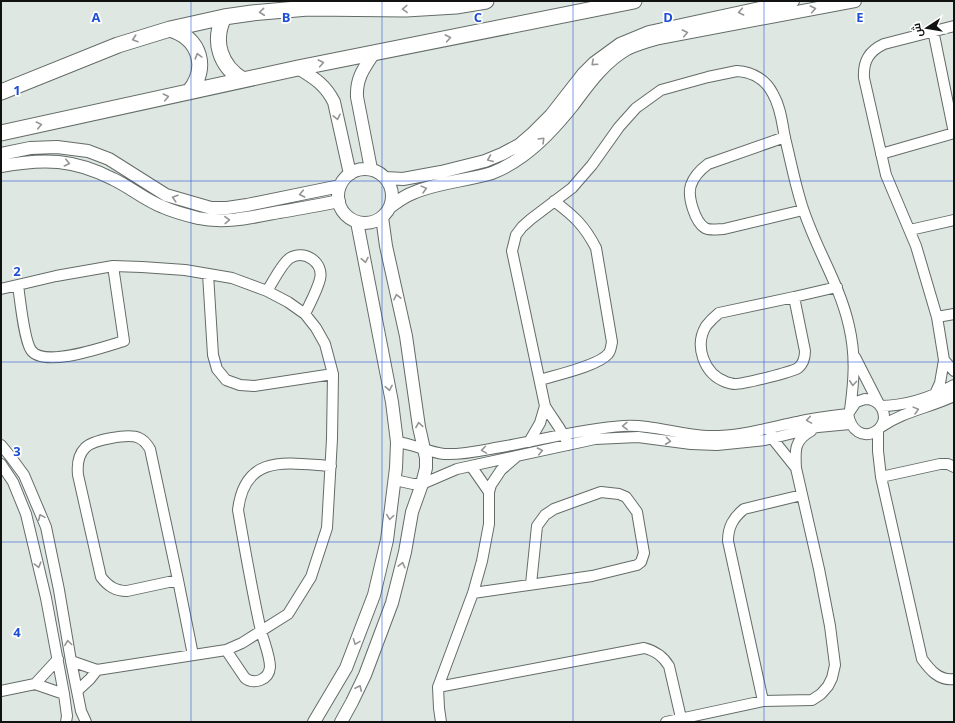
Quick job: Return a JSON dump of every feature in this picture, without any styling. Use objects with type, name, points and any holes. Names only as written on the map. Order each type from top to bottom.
[{"type":"main road","points":[[1,92],[118,45],[170,29],[224,17],[301,8],[336,7],[406,9],[456,6],[486,1]]},
{"type":"main road","points":[[1,133],[298,68],[634,1]]},
{"type":"main road","points":[[224,17],[218,36],[221,56],[232,72],[243,80]]},
{"type":"main road","points":[[170,29],[177,31],[189,39],[197,51],[199,58],[199,73],[189,92]]},
{"type":"street","points":[[386,178],[403,179],[485,161],[502,154],[519,144],[533,133],[551,115],[583,74],[594,63],[606,53],[634,37],[649,32],[793,1]]},
{"type":"street","points":[[390,208],[392,195],[389,183],[381,174],[371,170],[358,170],[350,174],[340,186],[339,202],[345,214],[357,222],[370,223],[382,217],[390,208],[412,193],[494,172],[523,156],[541,141],[556,125],[601,70],[628,49],[659,38],[855,1]]},
{"type":"street","points":[[936,394],[940,383],[944,360],[937,317],[916,246],[886,175],[863,69],[865,61],[870,54],[876,48],[884,44],[933,30],[954,26]]},
{"type":"street","points":[[881,154],[954,132],[933,30]]},
{"type":"street","points":[[371,170],[357,97],[357,87],[359,78],[374,53]]},
{"type":"street","points":[[298,68],[324,85],[330,93],[334,102],[350,174]]},
{"type":"street","points":[[568,445],[564,434],[545,406],[512,251],[516,235],[522,227],[572,188],[584,176],[619,127],[636,108],[661,90],[674,85],[737,71],[745,71],[754,74],[768,85],[774,95],[780,112],[804,210],[817,246],[837,288],[849,326],[855,356],[884,414],[883,423],[880,428],[878,451],[881,477],[922,659],[931,671],[938,676],[945,679],[954,678]]},
{"type":"street","points":[[785,137],[708,164],[704,167],[694,178],[690,187],[692,207],[699,222],[706,229],[714,230],[804,210]]},
{"type":"street","points":[[1,154],[30,148],[57,147],[88,151],[109,159],[166,195],[211,208],[227,208],[247,205],[340,186]]},
{"type":"street","points":[[1,166],[27,162],[59,161],[91,168],[114,179],[163,207],[200,218],[219,220],[239,219],[339,202]]},
{"type":"street","points":[[540,380],[595,362],[608,354],[612,342],[596,248],[581,224],[554,201]]},
{"type":"street","points":[[341,722],[374,654],[392,603],[405,552],[412,512],[422,484],[426,463],[425,449],[419,427],[406,336],[386,246],[382,217]]},
{"type":"street","points":[[910,230],[954,220]]},
{"type":"street","points":[[314,722],[346,668],[374,595],[387,540],[395,480],[397,442],[390,394],[357,222]]},
{"type":"street","points":[[267,291],[286,261],[291,257],[297,255],[310,257],[319,266],[321,272],[320,279],[305,314]]},
{"type":"street","points":[[18,284],[24,329],[30,349],[33,353],[40,356],[52,358],[64,357],[124,341],[114,266]]},
{"type":"street","points":[[1,289],[56,276],[114,266],[142,266],[185,270],[232,278],[267,291],[288,302],[305,314],[316,328],[325,344],[333,374],[331,466],[327,528],[311,577],[288,614],[242,643],[226,650],[97,670],[71,662]]},
{"type":"street","points":[[208,274],[213,355],[217,369],[226,380],[247,386],[333,374]]},
{"type":"street","points":[[794,297],[805,351],[800,366],[787,373],[736,384],[726,382],[718,378],[710,371],[703,357],[701,345],[702,335],[706,326],[719,313],[794,297],[837,288]]},
{"type":"street","points":[[937,317],[954,314]]},
{"type":"street","points":[[855,356],[849,412],[850,424],[858,432],[871,434],[899,416],[931,406],[954,396]]},
{"type":"street","points":[[944,360],[954,371]]},
{"type":"street","points":[[397,442],[410,444],[444,454],[469,452],[529,442],[564,434],[624,426],[643,426],[707,436],[739,433],[771,433],[797,422],[849,412],[856,402],[860,400],[870,399],[879,405],[898,405],[936,394],[954,385]]},
{"type":"street","points":[[529,442],[540,423],[545,406]]},
{"type":"street","points":[[395,480],[413,484],[422,484],[457,469],[594,439],[638,437],[691,444],[717,445],[771,433],[850,424]]},
{"type":"street","points":[[666,722],[704,715],[762,701],[812,700],[821,694],[828,686],[832,678],[835,665],[830,626],[796,468],[795,452],[802,436],[818,427]]},
{"type":"street","points":[[771,433],[796,468]]},
{"type":"street","points":[[867,434],[878,451]]},
{"type":"street","points":[[178,580],[127,591],[119,591],[105,583],[101,577],[78,475],[77,467],[81,454],[85,448],[91,444],[132,435],[146,442],[152,456],[178,580],[193,655]]},
{"type":"street","points":[[518,444],[518,456]]},
{"type":"street","points":[[1,445],[24,475],[46,527],[81,711],[86,722]]},
{"type":"street","points":[[455,453],[457,469]]},
{"type":"street","points":[[441,722],[438,708],[438,687],[474,593],[482,562],[489,524],[489,492],[491,485],[501,470],[518,456]]},
{"type":"street","points":[[226,650],[244,678],[249,681],[253,682],[263,679],[268,673],[270,667],[261,631],[238,510],[239,496],[245,483],[254,473],[266,466],[280,463],[331,466]]},
{"type":"street","points":[[1,464],[13,482],[26,514],[45,592],[58,659],[67,716],[66,722]]},
{"type":"street","points":[[881,477],[940,464],[948,464],[954,467]]},
{"type":"street","points":[[471,466],[489,492]]},
{"type":"street","points":[[474,593],[592,576],[632,568],[643,559],[644,546],[637,512],[626,496],[601,492],[554,509],[546,515],[537,526],[531,584]]},
{"type":"street","points":[[762,701],[728,541],[728,532],[734,519],[744,509],[802,495]]},
{"type":"street","points":[[52,630],[66,628]]},
{"type":"street","points":[[438,687],[644,648],[660,654],[669,666],[682,718]]},
{"type":"street","points":[[35,684],[58,659]]},
{"type":"street","points":[[77,691],[97,670]]},
{"type":"street","points":[[1,691],[35,684],[64,694]]}]
